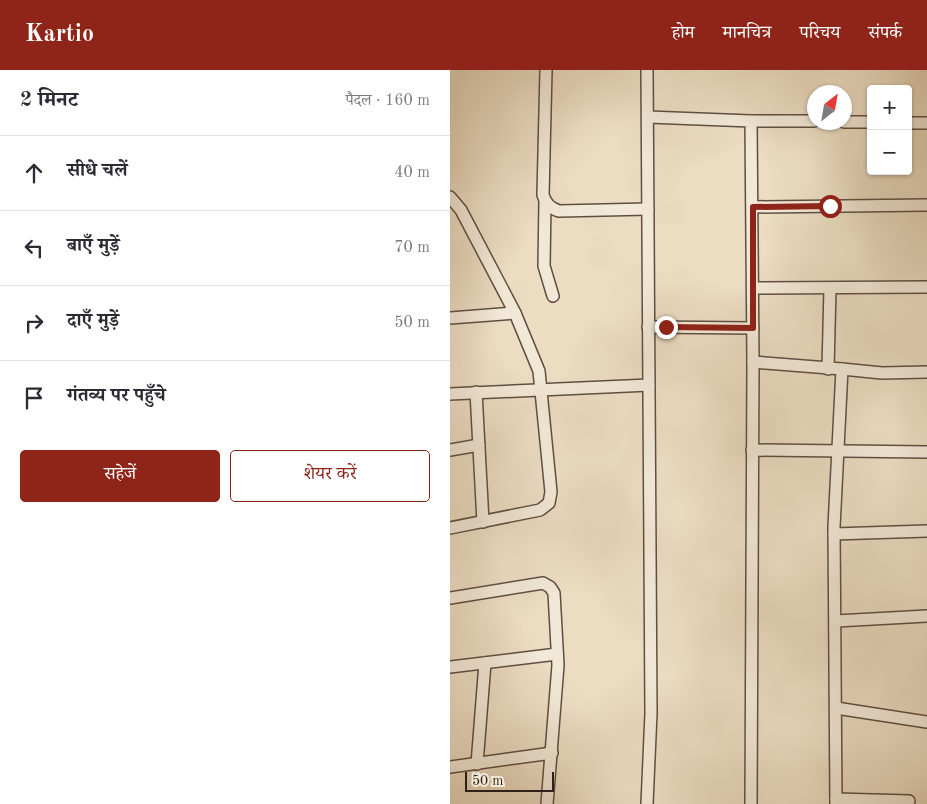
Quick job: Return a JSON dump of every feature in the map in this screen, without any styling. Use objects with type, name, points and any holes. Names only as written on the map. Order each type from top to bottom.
[{"type":"street","points":[[546,70],[543,195],[548,206],[559,211],[648,209]]},
{"type":"street","points":[[647,70],[651,714],[647,804]]},
{"type":"street","points":[[648,116],[807,122]]},
{"type":"street","points":[[751,121],[753,207],[751,804]]},
{"type":"street","points":[[852,122],[867,122]]},
{"type":"street","points":[[912,123],[927,123]]},
{"type":"street","points":[[450,197],[461,210],[515,313],[539,371],[552,492],[549,502],[540,510],[450,528]]},
{"type":"street","points":[[545,201],[546,254],[544,266],[553,296]]},
{"type":"street","points":[[753,207],[927,205]]},
{"type":"street","points":[[753,288],[927,287]]},
{"type":"street","points":[[828,369],[830,288]]},
{"type":"street","points":[[450,318],[515,313]]},
{"type":"street","points":[[648,327],[753,328]]},
{"type":"street","points":[[752,362],[842,370],[927,372]]},
{"type":"street","points":[[842,370],[834,534],[836,801],[909,801]]},
{"type":"street","points":[[450,394],[649,384]]},
{"type":"street","points":[[476,392],[482,522]]},
{"type":"street","points":[[450,450],[479,445]]},
{"type":"street","points":[[752,450],[838,449],[927,452]]},
{"type":"street","points":[[834,534],[927,531]]},
{"type":"street","points":[[450,598],[543,583],[550,587],[554,593],[557,654],[552,753],[547,804]]},
{"type":"street","points":[[836,621],[927,616]]},
{"type":"street","points":[[450,667],[557,654]]},
{"type":"street","points":[[477,764],[485,663]]},
{"type":"street","points":[[836,708],[927,722]]},
{"type":"street","points":[[450,767],[552,753]]},
{"type":"route","points":[[666,327],[753,328],[753,207],[830,206]]}]
